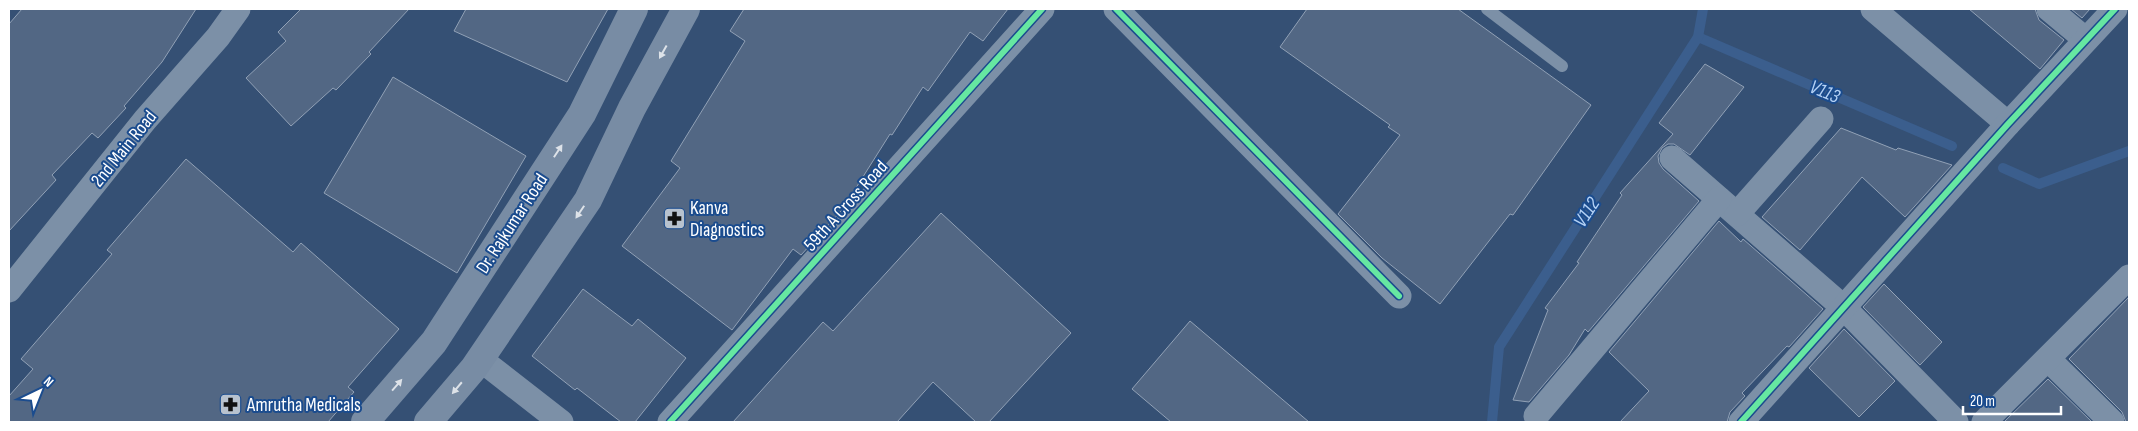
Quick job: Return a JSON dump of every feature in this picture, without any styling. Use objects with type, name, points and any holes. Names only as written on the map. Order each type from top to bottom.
[{"type":"main road","name":"Dr. Rajkumar Road","points":[[365,422],[434,342],[582,114],[634,9]]},
{"type":"main road","points":[[428,422],[480,358],[588,200],[632,108],[686,9]]},
{"type":"street","name":"2nd Main Road","points":[[9,290],[145,120],[218,37],[238,9]]},
{"type":"street","name":"59th A Cross Road","points":[[670,422],[1042,9]]},
{"type":"street","points":[[1116,9],[1399,296]]},
{"type":"street","points":[[1873,9],[2008,124]]},
{"type":"street","points":[[2049,9],[2085,39]]},
{"type":"street","points":[[1741,422],[2008,124],[2114,9]]},
{"type":"street","points":[[1536,416],[1728,207],[1821,119]]},
{"type":"street","points":[[1672,158],[1843,308],[1956,422]]},
{"type":"street","points":[[1984,422],[2127,283]]},
{"type":"street","points":[[480,358],[561,422]]},
{"type":"street","points":[[2048,359],[2112,422]]},
{"type":"lane","points":[[1488,9],[1562,66]]},
{"type":"building","points":[[22,9],[196,9],[162,62],[124,106],[126,108],[98,138],[92,133],[52,175],[56,180],[9,231],[9,24]]},
{"type":"building","points":[[301,9],[409,9],[369,52],[371,54],[336,90],[333,88],[291,126],[246,78],[286,41],[278,32]]},
{"type":"building","points":[[466,9],[608,9],[567,82],[454,31]]},
{"type":"building","points":[[744,9],[1008,9],[983,41],[970,32],[928,91],[923,87],[892,135],[890,134],[842,210],[801,255],[793,249],[732,330],[622,246],[680,168],[671,161],[745,41],[730,31]]},
{"type":"building","points":[[1307,9],[1458,9],[1591,105],[1513,215],[1510,214],[1440,304],[1382,258],[1338,214],[1400,135],[1388,127],[1390,125],[1280,47]]},
{"type":"building","points":[[1969,9],[2035,9],[2039,20],[2064,40],[2040,69]]},
{"type":"building","points":[[2071,9],[2090,9],[2082,18]]},
{"type":"building","points":[[1705,64],[1744,87],[1690,155],[1674,144],[1668,144],[1662,148],[1658,156],[1659,163],[1663,169],[1699,201],[1588,332],[1585,329],[1569,355],[1529,402],[1513,400],[1548,310],[1545,308],[1579,263],[1577,262],[1622,195],[1620,193],[1673,134],[1659,123]]},
{"type":"building","points":[[393,77],[526,156],[457,273],[324,193]]},
{"type":"building","points":[[1841,128],[1896,150],[1898,148],[1952,165],[1905,217],[1862,177],[1800,250],[1762,217]]},
{"type":"building","points":[[186,159],[293,252],[301,243],[399,329],[348,387],[354,392],[328,422],[9,422],[9,396],[33,369],[21,359],[112,254],[107,250]]},
{"type":"building","points":[[941,213],[1071,333],[989,422],[976,422],[933,382],[897,422],[733,422],[823,322],[833,331]]},
{"type":"building","points":[[1719,221],[1741,242],[1743,239],[1823,309],[1789,347],[1787,346],[1742,393],[1745,396],[1730,412],[1727,422],[1620,422],[1649,391],[1609,352]]},
{"type":"building","points":[[1884,284],[1942,342],[1920,365],[1863,307]]},
{"type":"building","points":[[583,289],[632,326],[638,319],[686,358],[635,422],[621,422],[577,388],[575,390],[532,356]]},
{"type":"building","points":[[2129,297],[2129,422],[2126,422],[2122,412],[2069,359]]},
{"type":"building","points":[[1190,321],[1309,422],[1171,422],[1132,389]]},
{"type":"building","points":[[1844,329],[1895,381],[1859,417],[1809,368]]},
{"type":"building","points":[[2048,379],[2092,422],[2004,422]]},
{"type":"waterway","name":"V112","points":[[1492,422],[1499,347],[1698,37],[1703,9]]},
{"type":"waterway","name":"V113","points":[[1698,37],[1952,146]]},
{"type":"waterway","name":"V113","points":[[2003,168],[2039,184],[2129,151]]},
{"type":"cycle path","points":[[670,422],[1042,9]]},
{"type":"cycle path","points":[[1116,9],[1399,296]]},
{"type":"cycle path","points":[[1741,422],[2008,124],[2115,9]]},
{"type":"place","name":"Kanva Diagnostics","points":[[674,218]]},
{"type":"place","name":"Amrutha Medicals","points":[[231,404]]}]
